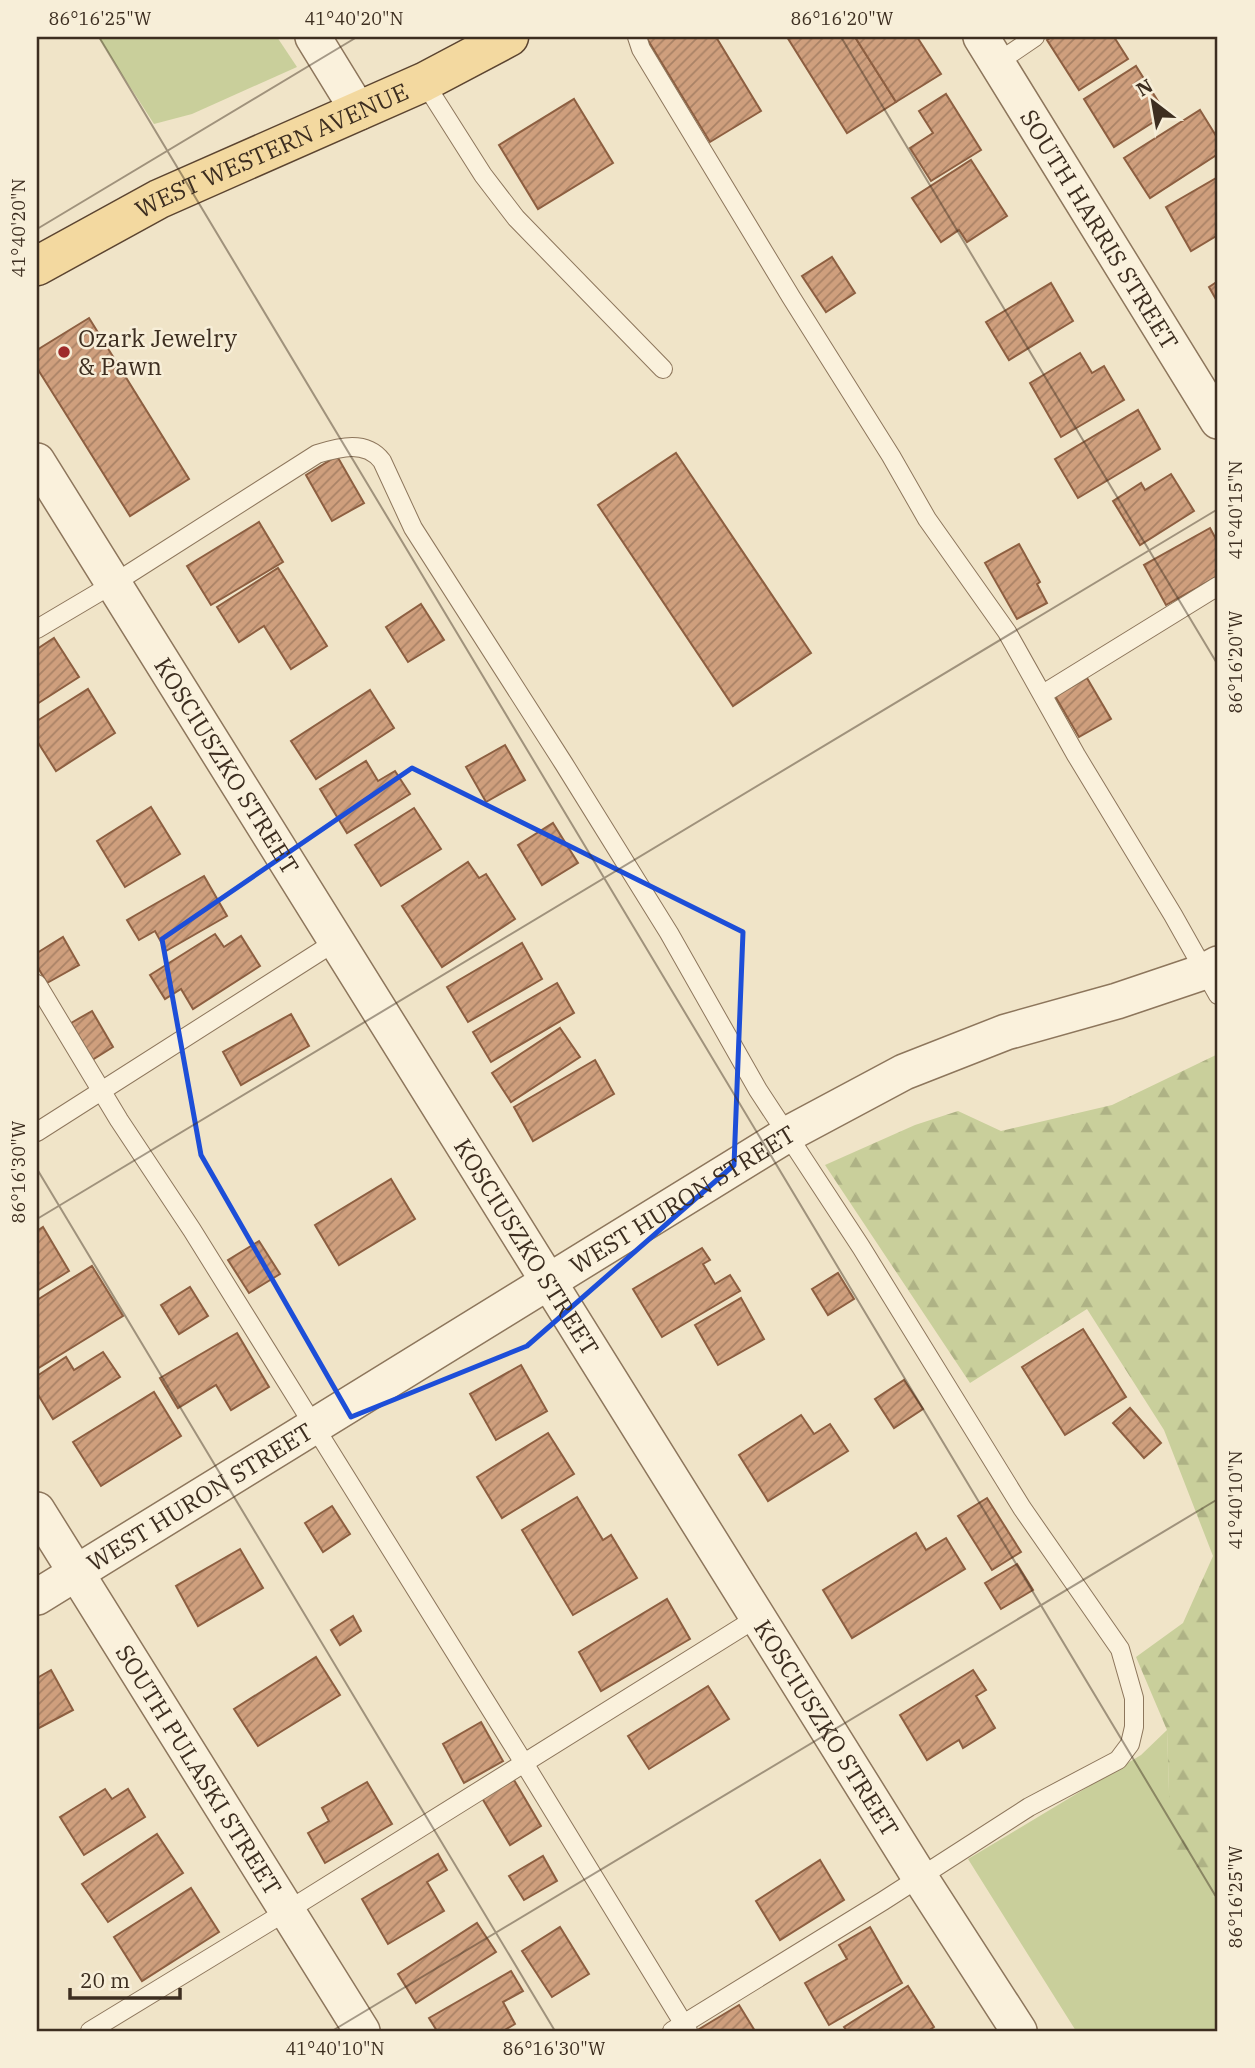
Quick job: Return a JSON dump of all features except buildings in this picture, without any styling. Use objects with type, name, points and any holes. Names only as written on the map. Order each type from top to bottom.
[{"type":"main road","name":"WEST WESTERN AVENUE","points":[[37,266],[159,199],[424,82],[509,37]]},
{"type":"street","points":[[313,37],[359,112]]},
{"type":"street","name":"SOUTH HARRIS STREET","points":[[989,50],[1218,421]]},
{"type":"street","name":"KOSCIUSZKO STREET","points":[[37,461],[335,942],[1018,2031]]},
{"type":"street","name":"WEST HURON STREET","points":[[37,1597],[788,1134],[904,1072],[993,1037],[1117,1001],[1213,977]]},
{"type":"street","name":"SOUTH PULASKI STREET","points":[[37,1510],[362,2031]]},
{"type":"lane","points":[[637,37],[648,61],[790,297],[891,456],[927,519],[1007,632],[1135,855],[1213,977]]},
{"type":"lane","points":[[989,50],[1035,37]]},
{"type":"lane","points":[[424,82],[483,175],[516,218],[663,369]]},
{"type":"lane","points":[[37,629],[113,584],[317,454],[337,448],[365,447],[376,452],[383,461],[413,528],[592,809],[668,933],[758,1090],[861,1247],[1022,1508],[1120,1649],[1134,1698],[1134,1727],[1130,1744],[1118,1760],[1029,1807],[681,2029],[524,1763],[37,984]]},
{"type":"lane","points":[[1043,694],[1218,586]]},
{"type":"lane","points":[[37,1132],[335,942]]},
{"type":"lane","points":[[90,2031],[758,1617]]},
{"type":"highlighted area","points":[[412,768],[743,932],[734,1165],[527,1346],[351,1417],[201,1155],[162,939]]},
{"type":"green space","points":[[98,37],[277,37],[297,67],[192,114],[154,124]]},
{"type":"green space","points":[[1218,1054],[1218,1897],[1211,1896],[1175,1862],[1167,1730],[1136,1657],[1183,1623],[1213,1556],[1164,1430],[1087,1309],[970,1383],[825,1165],[915,1125],[958,1111],[1001,1131],[1112,1105]]},
{"type":"green space","points":[[1167,1730],[1169,1791],[1211,1896],[1218,1897],[1218,2031],[1076,2031],[968,1859],[1141,1755]]},
{"type":"place","name":"Ozark Jewelry & Pawn","points":[[64,352]]}]
